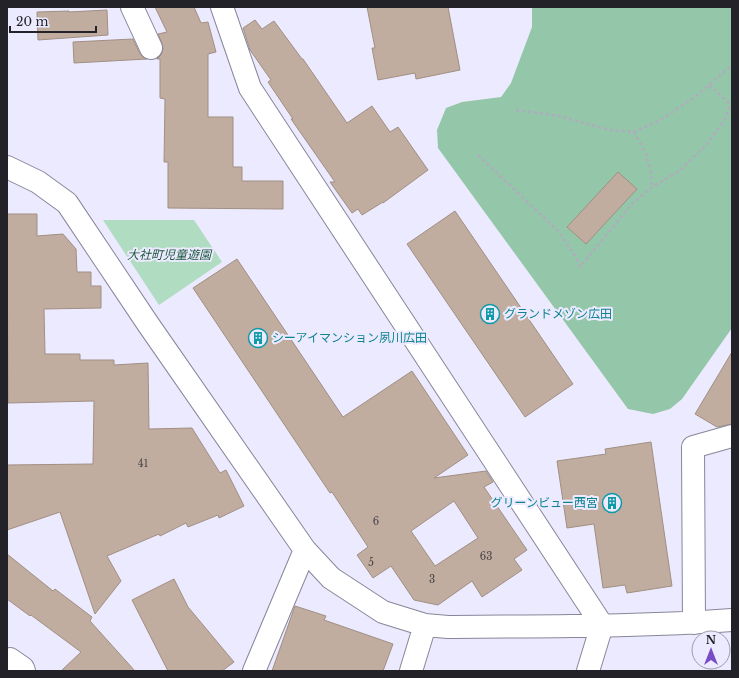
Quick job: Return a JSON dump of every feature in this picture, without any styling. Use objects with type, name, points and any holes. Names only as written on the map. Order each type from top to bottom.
[{"type":"street","points":[[132,7],[151,48]]},
{"type":"street","points":[[222,7],[250,88],[602,625]]},
{"type":"street","points":[[7,167],[38,182],[67,203],[148,324],[304,550],[331,578],[383,612],[425,624],[448,627],[694,623],[732,620]]},
{"type":"street","points":[[694,623],[693,447],[732,436]]},
{"type":"street","points":[[254,671],[304,550]]},
{"type":"street","points":[[411,671],[425,624]]},
{"type":"street","points":[[588,671],[602,625]]},
{"type":"street","points":[[7,660],[10,659],[23,668],[24,671]]},
{"type":"path","points":[[516,110],[559,116],[609,130],[634,132],[660,120],[695,97],[732,65]]},
{"type":"path","points":[[478,155],[557,230],[576,257],[580,266],[631,205],[652,187],[678,172],[706,144],[725,119],[729,109],[729,103],[708,85]]},
{"type":"path","points":[[634,132],[646,154],[652,187]]},
{"type":"green space","points":[[532,7],[732,7],[732,328],[682,399],[670,409],[653,414],[628,409],[438,148],[437,130],[446,108],[462,102],[501,97],[511,83],[532,27]]},
{"type":"green space","name":"大社町児童遊園","points":[[103,220],[194,220],[222,262],[159,305]]},
{"type":"building","points":[[155,7],[194,7],[201,23],[208,22],[216,52],[208,54],[208,117],[233,117],[233,167],[242,167],[242,181],[283,181],[283,209],[168,208],[168,162],[164,162],[165,99],[160,98],[160,59],[157,59],[161,55],[163,49],[158,34],[167,32]]},
{"type":"building","points":[[367,7],[448,7],[460,70],[416,79],[415,73],[378,80],[372,48],[375,48]]},
{"type":"building","points":[[107,10],[108,35],[38,40],[37,12]]},
{"type":"building","points":[[255,20],[262,29],[274,21],[303,59],[347,123],[372,106],[390,132],[398,127],[428,170],[383,203],[362,215],[358,209],[352,213],[330,182],[335,182],[291,119],[293,119],[268,82],[271,80],[250,50],[243,28]]},
{"type":"building","points":[[133,39],[140,54],[147,59],[74,63],[73,42]]},
{"type":"building","points":[[618,172],[637,189],[586,244],[567,227]]},
{"type":"building","name":"グランドメゾン広田","points":[[455,211],[573,384],[525,417],[407,244]]},
{"type":"building","points":[[7,214],[37,214],[37,236],[63,234],[76,249],[77,272],[91,272],[91,286],[101,286],[101,308],[44,309],[45,354],[80,354],[80,360],[114,360],[114,365],[148,363],[149,429],[192,428],[220,473],[226,470],[244,506],[219,518],[218,515],[188,527],[186,523],[160,536],[159,534],[107,556],[121,581],[95,614],[60,512],[7,530],[7,465],[93,464],[94,401],[8,403]]},
{"type":"building","points":[[237,259],[343,417],[412,371],[468,455],[434,478],[486,471],[493,482],[484,487],[527,550],[514,559],[522,570],[482,597],[472,581],[438,605],[414,600],[391,566],[373,578],[357,555],[368,547],[332,492],[330,493],[193,288]],"holes":[[[454,501],[478,538],[435,566],[411,531]]]},
{"type":"building","points":[[732,352],[732,424],[717,427],[695,414]]},
{"type":"building","name":"グリーンビュー西宮","points":[[651,442],[672,586],[627,593],[625,585],[603,588],[594,524],[567,528],[557,461],[606,454],[605,449]]},
{"type":"building","points":[[7,554],[53,591],[55,589],[92,617],[90,621],[135,671],[61,671],[81,652],[7,599]]},
{"type":"building","points":[[174,579],[188,607],[234,662],[222,671],[168,671],[132,600]]},
{"type":"building","points":[[295,606],[326,616],[324,620],[393,644],[383,671],[272,671]]},
{"type":"place","name":"グランドメゾン広田","points":[[490,314]]},
{"type":"place","name":"シーアイマンション夙川広田","points":[[258,338]]},
{"type":"place","name":"グリーンビュー西宮","points":[[612,503]]}]
